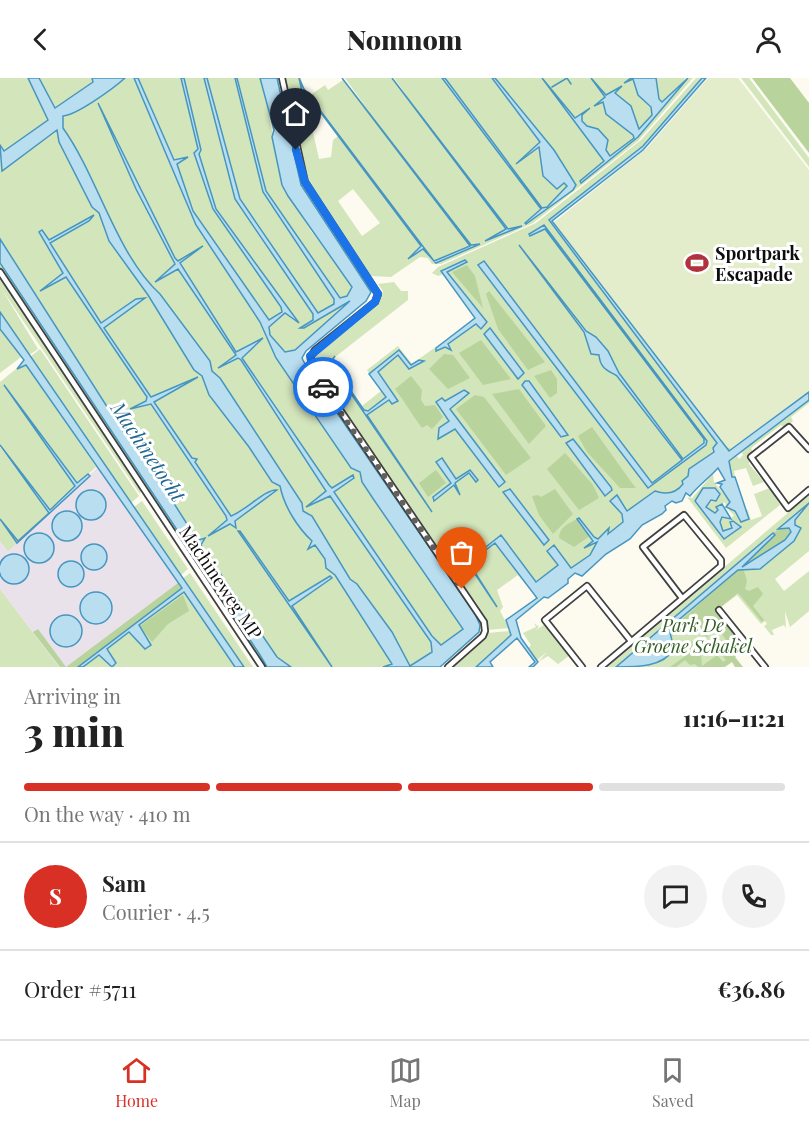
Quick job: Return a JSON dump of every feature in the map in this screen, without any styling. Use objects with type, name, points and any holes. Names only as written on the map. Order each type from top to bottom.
[{"type":"street","points":[[282,78],[305,182],[378,294],[375,302],[315,350],[310,356],[311,367],[484,622],[483,636],[448,667]]},
{"type":"street","name":"Machineweg MP","points":[[0,272],[262,667]]},
{"type":"street","points":[[809,449],[789,427],[751,457],[788,508],[809,490]]},
{"type":"street","points":[[601,667],[682,598],[722,562],[689,518],[684,515],[643,547],[682,598]]},
{"type":"street","points":[[582,667],[545,620],[587,586],[631,641]]},
{"type":"street","points":[[719,610],[765,667]]},
{"type":"shaded area","points":[[100,465],[183,589],[78,667],[59,667],[0,589],[0,521],[19,542]]},
{"type":"green space","points":[[0,78],[262,78],[282,185],[311,231],[353,287],[347,296],[350,301],[295,350],[285,352],[356,468],[463,630],[410,666],[392,664],[383,667],[287,667],[277,657],[114,416],[0,239]]},
{"type":"green space","points":[[282,78],[301,78],[319,159],[331,157],[333,140],[338,136],[309,96],[325,85],[328,90],[343,80],[370,113],[345,78],[392,78],[407,96],[394,78],[442,78],[541,209],[526,224],[575,186],[542,209],[445,78],[686,78],[655,115],[633,135],[634,138],[580,180],[581,183],[638,137],[688,78],[693,78],[638,141],[533,223],[441,264],[432,264],[428,258],[420,257],[391,277],[371,276],[309,187]],"holes":[[[353,189],[380,223],[362,236],[338,201]]]},
{"type":"green space","points":[[696,78],[702,78],[643,146],[551,222],[720,439],[732,451],[536,597],[518,575],[497,590],[503,607],[500,611],[509,628],[487,630],[486,620],[318,377],[314,367],[314,357],[318,349],[379,302],[383,291],[378,284],[394,282],[401,291],[408,291],[408,300],[330,361],[365,414],[362,406],[381,391],[367,370],[398,346],[412,364],[476,318],[443,274],[438,276],[432,273],[438,267],[536,223],[641,140]]},
{"type":"green space","name":"Sportpark Escapade","points":[[708,78],[738,78],[809,170],[809,391],[732,451],[720,439],[553,223],[647,148]]},
{"type":"green space","points":[[741,78],[749,78],[809,158],[809,167]]},
{"type":"green space","points":[[752,78],[790,78],[809,103],[809,153]]},
{"type":"green space","points":[[564,236],[660,357],[728,448],[809,388],[809,392],[729,451]]},
{"type":"green space","points":[[0,263],[268,667],[259,658],[0,269]]},
{"type":"green space","points":[[467,265],[475,276],[483,308],[452,272]]},
{"type":"green space","points":[[0,276],[141,490],[140,494],[1,288],[38,349],[29,355],[0,312]]},
{"type":"green space","points":[[489,291],[545,362],[528,370],[498,329],[486,294]]},
{"type":"green space","points":[[0,329],[21,357],[0,373]]},
{"type":"green space","points":[[481,340],[511,379],[483,385],[459,353]]},
{"type":"green space","points":[[40,349],[139,496],[131,503],[30,357]]},
{"type":"green space","points":[[444,354],[453,355],[470,378],[448,389],[429,369]]},
{"type":"green space","points":[[26,365],[96,467],[78,484],[3,385],[75,486],[50,510],[0,445],[0,382],[16,369]]},
{"type":"green space","points":[[551,370],[557,379],[557,393],[550,398],[534,376]]},
{"type":"green space","points":[[411,376],[422,390],[421,400],[425,406],[435,405],[443,417],[432,429],[427,425],[422,428],[395,389]]},
{"type":"green space","points":[[519,389],[546,426],[529,444],[492,394]]},
{"type":"green space","points":[[475,395],[484,397],[531,458],[506,475],[456,409]]},
{"type":"green space","points":[[809,400],[809,403],[791,417],[793,421],[785,428],[781,425],[751,448],[753,452],[749,455],[749,464],[764,482],[753,486],[746,468],[734,471],[735,477],[732,477],[729,461],[736,455],[739,459],[743,455],[741,451]]},
{"type":"green space","points":[[592,427],[636,488],[620,488],[587,452],[578,436]]},
{"type":"green space","points":[[0,447],[49,513],[8,551],[0,541]]},
{"type":"green space","points":[[565,453],[593,485],[599,498],[579,510],[547,469]]},
{"type":"green space","points":[[436,470],[446,483],[428,497],[419,483]]},
{"type":"green space","points":[[713,474],[714,482],[730,502],[726,507],[725,502],[716,507],[719,510],[715,513],[706,507],[720,493],[717,489],[703,492],[698,505],[724,539],[732,527],[723,531],[720,522],[722,516],[731,519],[734,515],[727,509],[735,511],[739,519],[747,509],[751,520],[762,516],[754,494],[770,488],[780,505],[726,548],[687,497],[692,498]]},
{"type":"green space","points":[[555,489],[573,514],[553,534],[539,515],[532,496],[541,497]]},
{"type":"green space","name":"Park De Groene Schakel","points":[[809,495],[809,551],[775,579],[784,591],[809,571],[809,611],[790,627],[785,611],[786,628],[784,625],[772,630],[774,635],[771,635],[764,626],[767,624],[765,621],[761,624],[737,595],[716,611],[744,650],[722,667],[607,667]]},
{"type":"green space","points":[[142,501],[188,569],[181,575],[134,507]]},
{"type":"green space","points":[[577,519],[590,536],[574,547],[559,538],[559,534],[562,528]]},
{"type":"green space","points":[[785,526],[791,532],[785,540],[742,567],[774,535],[773,533]]},
{"type":"green space","points":[[738,569],[744,571],[747,581],[745,589],[749,591],[758,587],[763,594],[753,606],[764,620],[762,622],[738,593],[716,611],[741,643],[736,648],[739,653],[735,657],[743,667],[735,667],[732,662],[725,667],[698,667],[695,664],[690,665],[685,660],[676,667],[670,667],[688,654],[685,645],[696,640],[695,637],[705,642],[699,642],[697,655],[701,655],[702,666],[717,655],[723,662],[726,660],[720,652],[729,644],[719,630],[712,629],[706,622],[702,625],[709,638],[683,624],[673,636],[668,632]]},
{"type":"green space","points":[[190,573],[253,667],[244,667],[184,583],[182,579]]},
{"type":"green space","points":[[178,583],[182,588],[78,667],[66,667]]},
{"type":"green space","points":[[0,589],[59,667],[0,667]]},
{"type":"green space","points":[[183,589],[235,667],[78,667]]},
{"type":"green space","points":[[183,595],[189,611],[168,624],[152,642],[140,626]]},
{"type":"green space","points":[[534,623],[539,627],[535,631],[545,624],[570,655],[558,664],[548,656],[538,662],[547,652],[537,660],[528,648],[531,645],[523,633],[536,627]]},
{"type":"green space","points":[[38,629],[66,667],[60,667],[33,632]]},
{"type":"green space","points":[[510,631],[511,635],[476,667],[453,667],[472,651],[487,633]]},
{"type":"water","points":[[28,78],[39,78],[55,108],[93,82],[92,78],[125,78],[86,106],[63,116],[63,128],[87,169],[131,258],[210,361],[212,371],[220,378],[302,503],[303,511],[312,516],[350,579],[357,584],[392,632],[410,666],[432,652],[431,642],[330,496],[306,507],[326,491],[241,360],[238,358],[218,368],[236,355],[178,269],[155,282],[175,264],[136,189],[98,103],[175,258],[178,261],[203,246],[180,263],[236,352],[263,338],[242,358],[329,485],[332,488],[353,475],[354,478],[334,492],[432,636],[441,645],[463,629],[362,482],[360,472],[351,468],[276,358],[260,322],[196,225],[134,78],[138,78],[174,160],[188,157],[177,164],[193,211],[269,320],[282,312],[281,307],[213,209],[194,153],[198,149],[181,78],[184,78],[201,150],[199,154],[216,209],[299,323],[285,313],[269,327],[270,335],[285,352],[295,350],[350,301],[304,328],[300,328],[313,320],[313,314],[235,199],[204,78],[207,78],[240,199],[318,313],[334,304],[334,299],[263,192],[235,78],[237,78],[266,191],[340,298],[347,296],[352,287],[282,185],[272,137],[274,130],[260,78],[277,78],[301,185],[371,292],[366,301],[306,351],[302,358],[309,372],[475,614],[480,625],[479,632],[440,667],[383,667],[392,664],[335,575],[326,568],[325,559],[315,545],[308,549],[312,541],[292,516],[280,486],[272,482],[249,447],[209,395],[202,376],[194,370],[148,295],[109,241],[99,213],[92,207],[59,142],[57,130],[2,171],[0,145],[4,151],[48,120]]},
{"type":"water","points":[[299,78],[304,89],[433,260],[423,249],[408,259],[421,246],[306,93],[309,122]]},
{"type":"water","points":[[342,78],[471,245],[480,244],[436,263],[434,261],[470,246]]},
{"type":"water","points":[[392,78],[508,229],[522,226],[485,241],[506,229]]},
{"type":"water","points":[[442,78],[445,78],[542,208],[547,207],[567,186],[564,183],[557,189],[543,176],[539,147],[516,164],[540,142],[492,78],[495,78],[554,150],[576,185],[573,190],[526,224],[541,209]]},
{"type":"water","points":[[542,78],[575,118],[590,108],[582,115],[582,121],[587,126],[598,129],[608,140],[606,150],[610,156],[634,138],[606,114],[603,102],[594,106],[605,97],[591,78],[606,95],[622,86],[615,93],[631,106],[639,129],[652,115],[651,107],[638,95],[633,79],[624,83],[631,78],[656,78],[659,99],[662,102],[688,78],[638,137],[581,183],[580,181],[604,161]]},
{"type":"water","points":[[702,78],[706,78],[643,150],[552,221],[729,451],[809,392],[809,400],[729,461],[732,477],[735,477],[749,519],[741,522],[735,511],[726,507],[730,502],[720,487],[722,484],[717,483],[725,480],[718,468],[690,496],[686,493],[682,501],[676,503],[672,501],[665,506],[666,510],[662,514],[642,525],[630,539],[606,554],[582,576],[575,573],[568,579],[568,583],[548,598],[544,597],[516,620],[521,638],[538,662],[533,667],[529,667],[535,662],[517,638],[490,662],[493,667],[476,667],[511,635],[506,620],[537,598],[495,543],[469,563],[497,607],[467,562],[501,535],[536,582],[558,565],[547,551],[554,545],[571,568],[590,555],[597,542],[584,548],[593,541],[577,519],[579,518],[598,539],[609,528],[608,534],[623,522],[622,514],[610,501],[617,495],[627,511],[655,491],[667,493],[674,491],[683,484],[682,481],[688,476],[689,469],[714,452],[713,448],[717,443],[549,220],[643,146]]},
{"type":"water","points":[[94,215],[89,221],[50,243],[101,323],[136,299],[145,298],[104,328],[151,397],[198,377],[154,402],[192,458],[197,459],[195,462],[231,516],[273,490],[277,490],[235,521],[236,528],[230,524],[208,536],[227,520],[226,516],[151,404],[130,409],[146,401],[147,397],[66,277],[40,291],[63,273],[39,232],[42,230],[49,240]]},
{"type":"water","points":[[544,225],[707,441],[706,445],[648,488],[478,265],[484,261],[652,483],[682,460],[617,376],[602,366],[599,355],[591,354],[584,332],[519,245],[586,331],[596,337],[608,351],[619,373],[683,459],[704,443],[704,439],[545,229],[530,236],[529,234]]},
{"type":"water","points":[[0,239],[113,416],[126,412],[117,422],[133,445],[142,453],[194,535],[199,540],[205,538],[201,545],[277,657],[291,667],[267,667],[0,263]]},
{"type":"water","points":[[465,260],[467,262],[447,272],[487,322],[481,329],[476,324],[448,344],[451,350],[445,347],[436,351],[436,348],[475,318],[441,271]]},
{"type":"water","points":[[0,312],[244,667],[235,667],[184,592],[139,625],[151,645],[145,649],[129,632],[107,649],[116,663],[112,667],[99,655],[83,667],[78,667],[182,588],[26,365],[17,369],[24,360],[0,329]]},
{"type":"water","points":[[490,328],[524,373],[518,379],[484,334]]},
{"type":"water","points":[[399,350],[411,365],[419,360],[424,361],[409,369],[398,355],[378,372],[398,401],[392,404],[389,400],[367,415],[432,512],[330,363],[335,356],[331,362],[364,410],[368,411],[386,397],[369,374]]},
{"type":"water","points":[[525,381],[529,381],[568,435],[561,437],[522,385]]},
{"type":"water","points":[[4,385],[77,483],[88,474],[90,476],[17,543],[0,519],[18,541],[49,513],[0,445],[50,510],[75,486]]},
{"type":"water","points":[[464,390],[469,393],[450,409],[505,482],[499,487],[455,429],[438,439],[439,428],[449,421],[436,402],[442,398],[445,401]]},
{"type":"water","points":[[573,439],[611,487],[612,490],[605,496],[566,443]]},
{"type":"water","points":[[442,458],[456,479],[470,470],[478,480],[476,482],[469,473],[455,483],[460,495],[454,485],[434,501],[433,497],[451,483],[436,462]]},
{"type":"water","points":[[703,488],[715,488],[720,494],[716,501],[711,500],[706,507],[715,513],[718,510],[716,507],[722,504],[731,519],[722,517],[720,522],[723,531],[732,528],[730,522],[733,521],[741,527],[724,539],[695,501]]},
{"type":"water","points":[[510,489],[549,540],[544,545],[503,492]]},
{"type":"water","points":[[91,490],[102,494],[106,505],[102,516],[91,520],[80,516],[76,505],[80,494]]},
{"type":"water","points":[[809,503],[795,520],[795,525],[801,528],[794,541],[760,569],[738,570],[669,628],[674,649],[669,655],[649,665],[616,667],[773,533],[775,535],[742,567],[785,540],[791,532],[789,528],[778,529]]},
{"type":"water","points":[[67,511],[78,515],[82,526],[78,537],[67,541],[56,537],[52,526],[56,515]]},
{"type":"water","points":[[238,531],[289,601],[330,576],[332,578],[292,606],[332,667]]},
{"type":"water","points":[[39,533],[50,537],[54,548],[50,559],[39,563],[28,559],[24,548],[28,537]]},
{"type":"water","points":[[94,544],[103,548],[107,557],[103,566],[94,570],[85,566],[81,557],[85,548]]},
{"type":"water","points":[[14,554],[25,558],[29,569],[25,580],[14,584],[3,580],[-1,569],[3,558]]},
{"type":"water","points":[[71,561],[80,565],[84,574],[80,583],[71,587],[62,583],[58,574],[62,565]]},
{"type":"water","points":[[96,592],[107,597],[112,608],[107,619],[96,624],[85,619],[80,608],[85,597]]},
{"type":"water","points":[[66,615],[77,620],[82,631],[77,642],[66,647],[55,642],[50,631],[55,620]]},
{"type":"waterway","points":[[552,87],[567,78],[571,84]]},
{"type":"way so far","points":[[323,387],[462,589]]},
{"type":"place","name":"Sportpark Escapade","points":[[697,263]]},
{"type":"route","points":[[296,150],[305,182],[377,289],[378,294],[375,302],[310,356],[311,367],[323,387]]},
{"type":"water label","name":"Machinetocht","points":[[149,451]]}]
